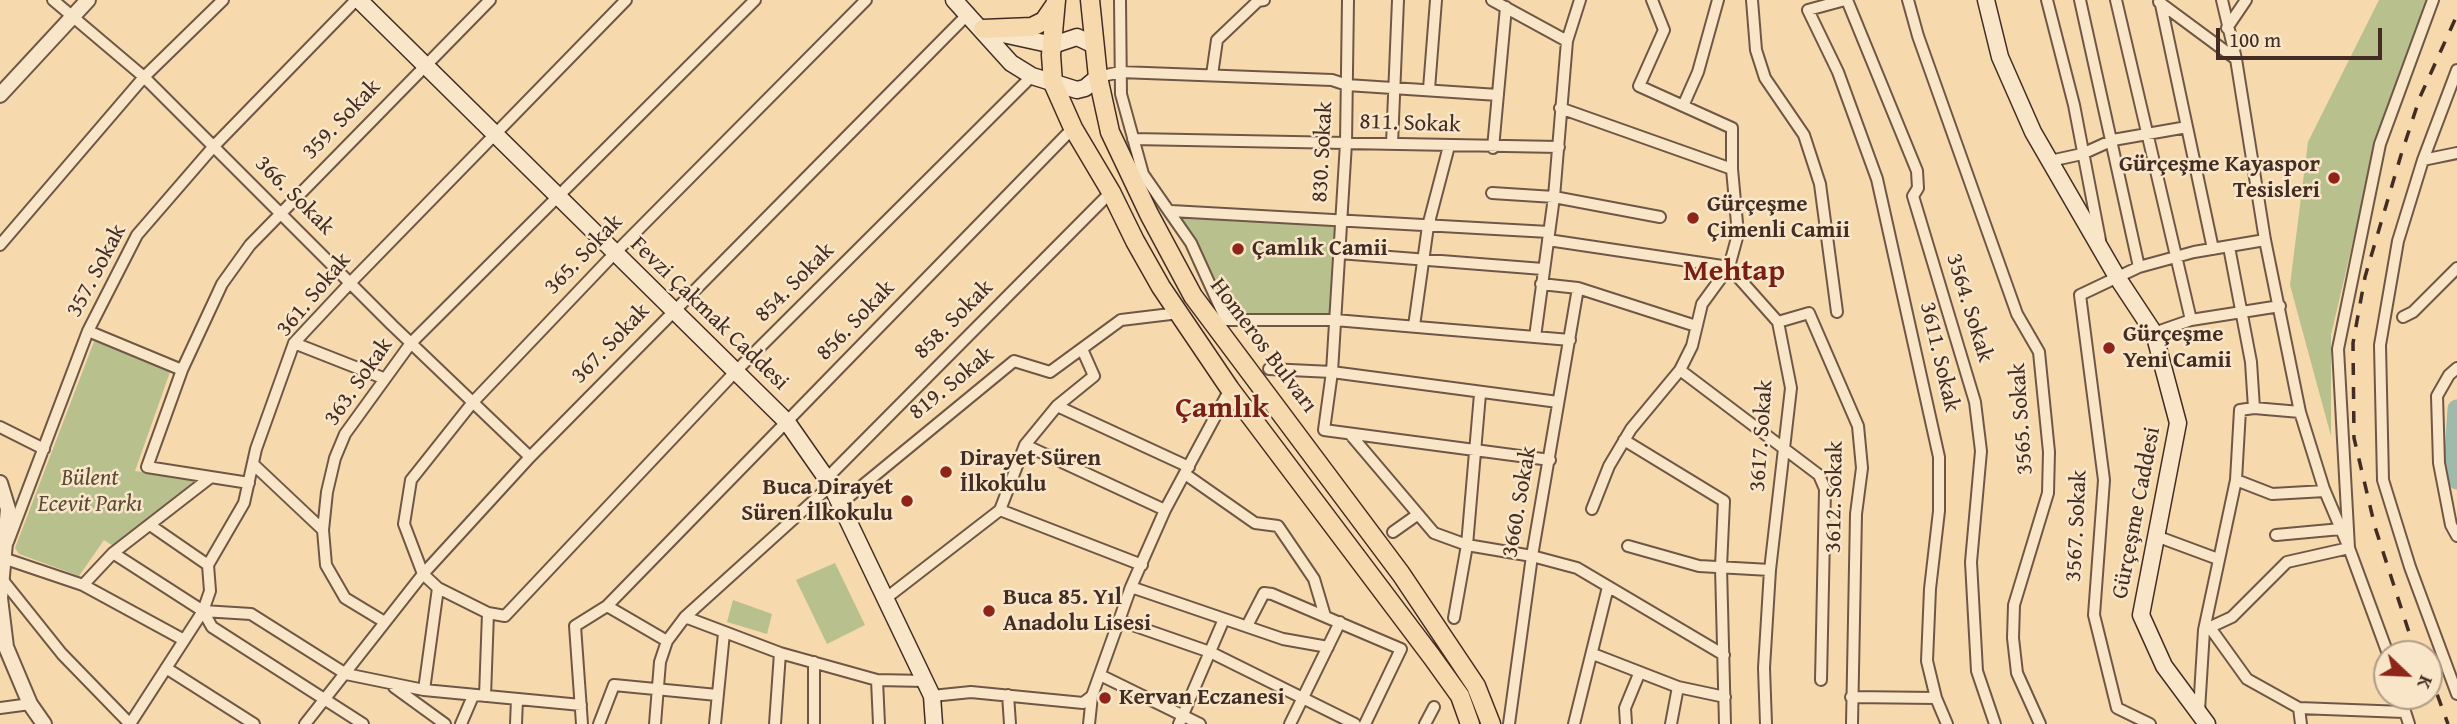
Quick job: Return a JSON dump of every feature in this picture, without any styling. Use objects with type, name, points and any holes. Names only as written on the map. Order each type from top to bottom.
[{"type":"main road","name":"Fevzi Çakmak Caddesi","points":[[358,0],[787,422],[829,481],[928,689],[934,724]]},
{"type":"main road","points":[[954,0],[969,13],[1010,63],[1032,76],[1077,90],[1098,77]]},
{"type":"main road","name":"Homeros Bulvarı","points":[[1090,0],[1098,77],[1110,132],[1149,214],[1193,296],[1401,574],[1476,686],[1491,724]]},
{"type":"main road","name":"Gürçeşme Caddesi","points":[[1986,0],[2000,57],[2033,132],[2117,277],[2154,333],[2178,423],[2141,615],[2164,666],[2203,718]]},
{"type":"main road","points":[[983,29],[1032,27],[1044,21],[1056,2]]},
{"type":"main road","points":[[1053,83],[1052,45],[1056,2]]},
{"type":"main road","points":[[983,29],[1052,45],[1077,37],[1094,45]]},
{"type":"main road","name":"Homeros Bulvarı","points":[[1053,83],[1073,128],[1111,192],[1135,241],[1179,313],[1230,388],[1460,696],[1470,724]]},
{"type":"main road","points":[[1143,174],[1149,214]]},
{"type":"main road","points":[[1226,320],[1235,352]]},
{"type":"street","name":"366. Sokak","points":[[53,0],[144,77],[282,212],[411,344],[530,457]]},
{"type":"street","points":[[0,95],[88,0]]},
{"type":"street","points":[[2,239],[144,77],[222,0]]},
{"type":"street","name":"357. Sokak","points":[[4,554],[88,331],[137,235],[214,146],[358,0]]},
{"type":"street","name":"359. Sokak","points":[[211,477],[148,467],[182,370],[222,284],[250,244],[490,0]]},
{"type":"street","name":"361. Sokak","points":[[130,724],[203,611],[211,591],[208,565],[244,503],[253,464],[295,343],[626,0]]},
{"type":"street","name":"363. Sokak","points":[[383,621],[345,598],[332,581],[326,565],[323,530],[335,458],[345,434],[383,378],[411,344],[755,0]]},
{"type":"street","name":"365. Sokak","points":[[423,574],[404,524],[411,480],[473,402],[614,254],[866,0]]},
{"type":"street","points":[[1120,0],[1121,94],[1143,174],[1191,243],[1226,320],[1335,320],[1570,340]]},
{"type":"street","points":[[1212,75],[1217,40],[1258,1],[1264,0]]},
{"type":"street","name":"830. Sokak","points":[[1348,0],[1346,143],[1332,372],[1324,430],[1350,434]]},
{"type":"street","points":[[1392,144],[1397,86],[1398,0]]},
{"type":"street","points":[[1429,89],[1436,0]]},
{"type":"street","points":[[1493,0],[1567,41]]},
{"type":"street","points":[[1535,337],[1555,197],[1567,41],[1580,0]]},
{"type":"street","points":[[1592,509],[1609,466],[1624,440],[1680,370],[1692,346],[1702,304],[1729,267],[1738,234],[1732,169],[1732,128],[1639,86],[1664,30],[1652,0]]},
{"type":"street","points":[[1683,106],[1698,72],[1718,0]]},
{"type":"street","points":[[1752,0],[1756,50],[1765,78],[1804,135],[1820,184],[1837,312]]},
{"type":"street","name":"3611. Sokak","points":[[1846,0],[1808,10],[1838,72],[1877,179],[1939,457],[1939,511],[1930,589],[1927,662],[1936,698],[1947,724]]},
{"type":"street","name":"3564. Sokak","points":[[1846,0],[1917,171],[1918,188],[1913,195],[1975,402],[1980,451],[1971,562],[1976,671],[1995,724]]},
{"type":"street","name":"3565. Sokak","points":[[1908,0],[1918,36],[2017,314],[2031,333],[2040,357],[2049,452],[2048,493],[2014,605],[2012,638],[2017,673],[2040,724]]},
{"type":"street","points":[[2047,0],[2074,105],[2102,251]]},
{"type":"street","points":[[2080,0],[2139,267]]},
{"type":"street","points":[[2116,0],[2174,257],[2191,320]]},
{"type":"street","points":[[2222,0],[2236,59],[2265,240],[2300,412],[2325,491],[2383,640]]},
{"type":"street","points":[[2227,28],[2246,0]]},
{"type":"street","points":[[2349,548],[2338,349],[2380,144],[2433,0]]},
{"type":"street","points":[[2159,1],[2236,59]]},
{"type":"street","points":[[2159,1],[2213,249]]},
{"type":"street","points":[[1493,148],[1506,7]]},
{"type":"street","name":"367. Sokak","points":[[305,724],[346,674],[383,621],[530,457],[969,13]]},
{"type":"street","points":[[1094,45],[1119,50]]},
{"type":"street","points":[[2457,70],[2423,160],[2398,241],[2380,345],[2383,480],[2410,567],[2457,694]]},
{"type":"street","points":[[1098,77],[1120,72],[1332,80],[1347,85],[1397,86],[1498,96]]},
{"type":"street","name":"854. Sokak","points":[[488,613],[505,616],[736,371],[1032,76]]},
{"type":"street","points":[[1560,108],[1732,169]]},
{"type":"street","points":[[2050,161],[2082,154],[2113,141],[2187,127]]},
{"type":"street","name":"856. Sokak","points":[[580,705],[575,626],[607,606],[1073,128]]},
{"type":"street","name":"811. Sokak","points":[[1133,139],[1493,148],[1559,147]]},
{"type":"street","points":[[1414,326],[1428,226],[1449,146]]},
{"type":"street","points":[[2423,160],[2457,153]]},
{"type":"street","name":"858. Sokak","points":[[667,641],[685,617],[829,481],[1111,192]]},
{"type":"street","points":[[1492,193],[1555,197],[1660,217]]},
{"type":"street","points":[[1171,211],[1341,219],[1549,236],[1729,267],[1778,322]]},
{"type":"street","points":[[2117,277],[2139,267],[2174,257],[2265,240]]},
{"type":"street","points":[[2229,247],[2244,314],[2254,408]]},
{"type":"street","points":[[1339,253],[1543,269]]},
{"type":"street","points":[[2403,317],[2413,313],[2457,268]]},
{"type":"street","name":"3567. Sokak","points":[[2117,277],[2080,295],[2104,480],[2094,615],[2117,708],[2150,724]]},
{"type":"street","points":[[1541,284],[1578,288],[1696,326]]},
{"type":"street","name":"3660. Sokak","points":[[1509,724],[1532,556],[1578,288]]},
{"type":"street","points":[[2154,333],[2191,320],[2244,314],[2280,306]]},
{"type":"street","name":"819. Sokak","points":[[840,504],[1014,361],[1051,372],[1121,320],[1179,313]]},
{"type":"street","name":"3612. Sokak","points":[[1778,322],[1809,313],[1857,426],[1862,468],[1856,514],[1852,724]]},
{"type":"street","name":"3617. Sokak","points":[[1766,724],[1764,668],[1770,570],[1791,388],[1778,322]]},
{"type":"street","points":[[88,331],[182,370]]},
{"type":"street","points":[[295,343],[383,378]]},
{"type":"street","points":[[885,599],[999,510],[1025,445],[1057,407],[1094,376],[1082,349]]},
{"type":"street","points":[[2457,368],[2449,375],[2437,396],[2439,463],[2451,525],[2457,536]]},
{"type":"street","points":[[1269,369],[1332,372],[1480,394],[1558,402]]},
{"type":"street","points":[[1680,370],[1786,447],[1819,475],[1825,489],[1821,680]]},
{"type":"street","points":[[1089,724],[1092,696],[1131,587],[1165,510],[1230,388]]},
{"type":"street","points":[[1454,618],[1467,545],[1480,394]]},
{"type":"street","points":[[1057,407],[1187,470],[1255,523],[1278,526],[1314,579],[1325,615]]},
{"type":"street","points":[[2203,718],[2208,630],[2217,559],[2236,480],[2240,410],[2254,408],[2300,412]]},
{"type":"street","points":[[0,427],[44,449]]},
{"type":"street","points":[[1350,434],[1550,460]]},
{"type":"street","points":[[1350,434],[1434,533],[1467,545],[1532,556],[1577,569],[1724,655]]},
{"type":"street","points":[[1624,440],[1724,501],[1721,567],[1725,724]]},
{"type":"street","points":[[1025,445],[1165,510]]},
{"type":"street","points":[[253,464],[323,530]]},
{"type":"street","points":[[83,586],[113,553],[211,477],[249,483]]},
{"type":"street","points":[[2236,480],[2272,494],[2325,491]]},
{"type":"street","points":[[0,485],[8,509],[0,598],[3,648],[30,704],[44,724]]},
{"type":"street","points":[[999,510],[1142,565]]},
{"type":"street","points":[[1393,533],[1417,515]]},
{"type":"street","points":[[150,525],[208,565]]},
{"type":"street","points":[[2276,535],[2341,529]]},
{"type":"street","points":[[2156,536],[2217,559]]},
{"type":"street","points":[[1628,546],[1699,566],[1770,570]]},
{"type":"street","points":[[2208,630],[2232,617],[2287,562],[2349,548]]},
{"type":"street","points":[[113,553],[203,611],[212,627],[363,724]]},
{"type":"street","points":[[4,554],[83,586],[184,640]]},
{"type":"street","points":[[423,574],[438,588],[488,613],[479,696],[461,724]]},
{"type":"street","points":[[2,579],[62,654],[130,724]]},
{"type":"street","points":[[1131,587],[1283,639],[1328,647]]},
{"type":"street","points":[[1574,724],[1608,587]]},
{"type":"street","points":[[424,690],[438,588]]},
{"type":"street","points":[[1247,626],[1264,593],[1325,615],[1401,649],[1365,724]]},
{"type":"street","points":[[607,606],[667,641],[655,724]]},
{"type":"street","points":[[203,611],[251,614],[346,674],[424,690],[580,705],[582,724]]},
{"type":"street","points":[[685,617],[780,653],[877,680],[928,689],[1083,704],[1092,696]]},
{"type":"street","points":[[1181,720],[1224,619]]},
{"type":"street","points":[[1118,620],[1210,652],[1305,697],[1336,720],[1355,724]]},
{"type":"street","points":[[1290,724],[1340,622]]},
{"type":"street","points":[[2208,630],[2247,679],[2299,708],[2404,712],[2409,724]]},
{"type":"street","points":[[715,724],[724,633]]},
{"type":"street","points":[[775,724],[780,653]]},
{"type":"street","points":[[1592,654],[1678,687],[1726,697]]},
{"type":"street","points":[[814,662],[814,724]]},
{"type":"street","points":[[166,668],[254,724]]},
{"type":"street","points":[[1626,724],[1625,708],[1639,674]]},
{"type":"street","points":[[1100,675],[1181,720],[1200,724]]},
{"type":"street","points":[[877,680],[880,724]]},
{"type":"street","points":[[392,685],[445,724]]},
{"type":"street","points":[[599,724],[614,685],[717,695]]},
{"type":"street","points":[[1671,724],[1678,687]]},
{"type":"street","points":[[1008,695],[1010,724]]},
{"type":"street","points":[[1851,697],[1936,698]]},
{"type":"street","points":[[516,724],[517,699]]},
{"type":"street","points":[[0,708],[30,704]]},
{"type":"street","points":[[1425,724],[1434,707]]},
{"type":"street","points":[[2299,708],[2301,724]]},
{"type":"green space","points":[[2379,0],[2427,0],[2376,143],[2331,335],[2331,436],[2290,285],[2308,142]]},
{"type":"green space","points":[[1171,211],[1341,219],[1335,320],[1226,320]]},
{"type":"green space","name":"Bülent Ecevit Parkı","points":[[95,339],[170,372],[135,471],[197,479],[115,547],[104,540],[79,576],[19,554],[15,548]]},
{"type":"green space","points":[[835,563],[865,625],[827,644],[796,580]]},
{"type":"green space","points":[[733,600],[772,614],[767,634],[727,622]]},
{"type":"waterway","points":[[2457,409],[2454,454],[2457,480]]},
{"type":"railway","points":[[2411,640],[2375,527],[2354,438],[2353,343],[2365,277],[2401,155],[2420,97],[2457,15]]},
{"type":"railway","points":[[2443,710],[2448,724]]},
{"type":"place","name":"Gürçeşme Kayaspor Tesisleri","points":[[2334,178]]},
{"type":"place","name":"Gürçeşme Çimenli Camii","points":[[1693,218]]},
{"type":"place","name":"Çamlık Camii","points":[[1238,249]]},
{"type":"place","name":"Gürçeşme Yeni Camii","points":[[2109,348]]},
{"type":"place","name":"Dirayet Süren İlkokulu","points":[[946,472]]},
{"type":"place","name":"Buca Dirayet Süren İlkokulu","points":[[907,501]]},
{"type":"place","name":"Buca 85. Yıl Anadolu Lisesi","points":[[989,611]]},
{"type":"place","name":"Kervan Eczanesi","points":[[1105,698]]},
{"type":"district","name":"Mehtap","points":[[1734,272]]},
{"type":"district","name":"Çamlık","points":[[1222,409]]}]
